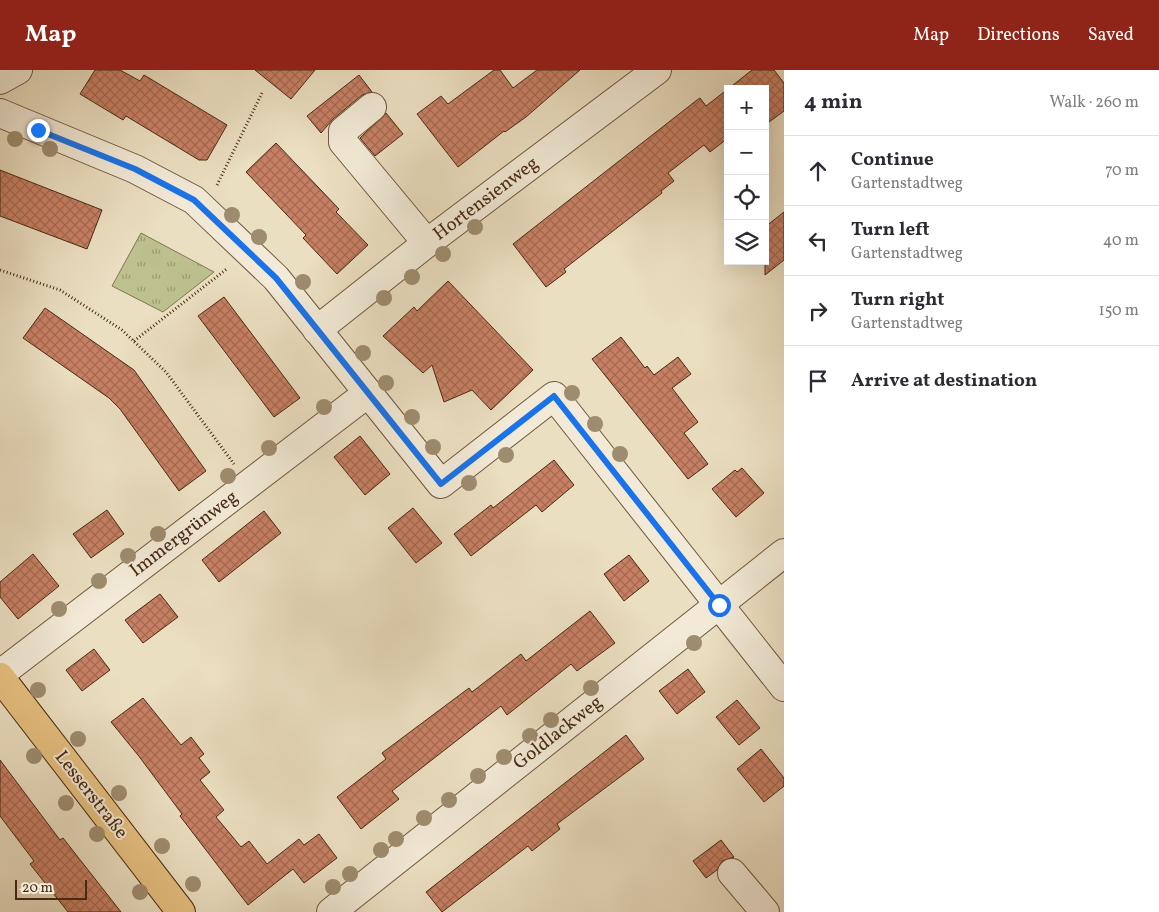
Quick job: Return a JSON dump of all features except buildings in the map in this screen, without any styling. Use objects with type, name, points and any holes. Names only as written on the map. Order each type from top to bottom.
[{"type":"main road","name":"Lesserstraße","points":[[0,676],[181,912]]},
{"type":"street","points":[[0,80],[18,70]]},
{"type":"street","name":"Hortensienweg","points":[[316,330],[427,243],[658,70]]},
{"type":"street","points":[[372,107],[344,131],[343,142],[427,243]]},
{"type":"street","points":[[0,112],[135,169],[194,200],[276,278],[441,484],[554,396],[784,687]]},
{"type":"street","name":"Immergrünweg","points":[[0,676],[368,393]]},
{"type":"street","name":"Goldlackweg","points":[[331,912],[784,553]]},
{"type":"street","points":[[732,873],[765,912]]},
{"type":"path","points":[[204,210],[262,93]]},
{"type":"path","points":[[134,341],[248,252]]},
{"type":"path","points":[[0,270],[60,290],[122,330],[166,372],[249,485]]},
{"type":"green space","points":[[141,233],[214,272],[163,312],[112,286]]},
{"type":"route","points":[[38,130],[135,169],[194,200],[276,278],[441,484],[554,396],[719,605]]}]
